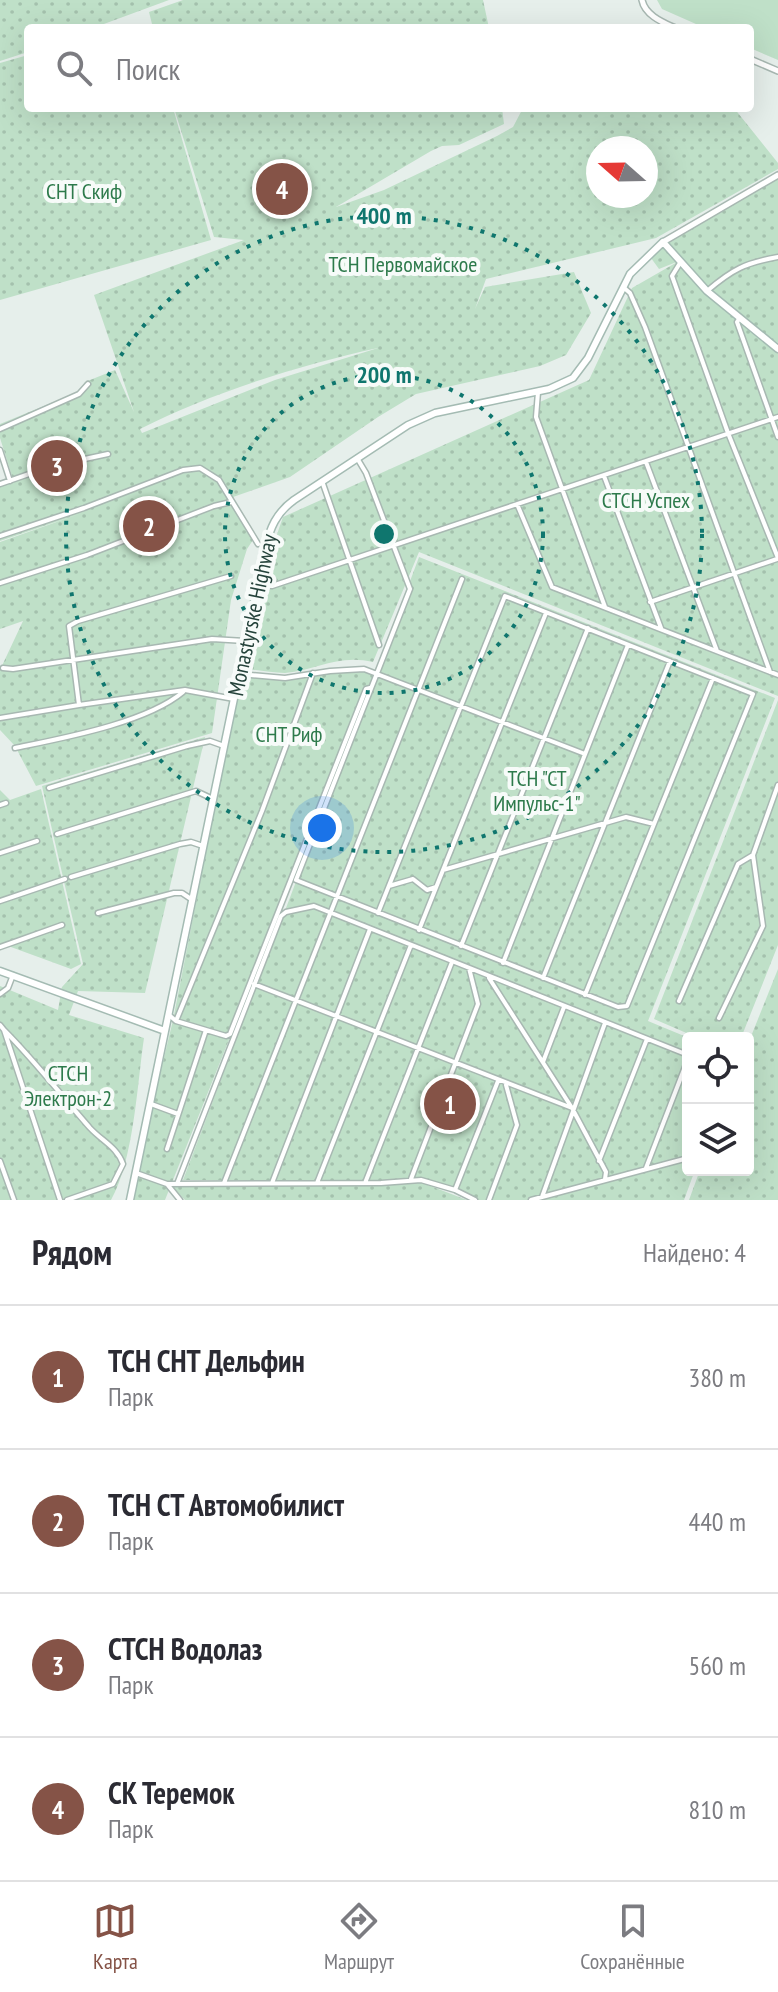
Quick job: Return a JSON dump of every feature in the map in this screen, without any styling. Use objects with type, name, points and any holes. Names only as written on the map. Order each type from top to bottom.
[{"type":"main road","points":[[663,242],[707,291],[778,349]]},
{"type":"main road","name":"Monastyrske Highway","points":[[130,1200],[257,584],[274,520],[285,506],[408,425],[435,413],[562,385],[582,368],[622,286],[640,263],[663,242]]},
{"type":"main road","points":[[0,971],[165,1031]]},
{"type":"street","points":[[642,0],[643,6],[654,17],[667,24]]},
{"type":"street","points":[[754,61],[778,71]]},
{"type":"street","points":[[663,242],[778,175]]},
{"type":"street","points":[[707,291],[731,270],[749,262],[778,257]]},
{"type":"street","points":[[650,602],[778,559],[728,433],[672,276],[680,262]]},
{"type":"street","points":[[622,286],[630,293],[645,327],[770,672]]},
{"type":"street","points":[[739,318],[737,322],[778,437]]},
{"type":"street","points":[[0,429],[79,394],[88,384]]},
{"type":"street","points":[[538,392],[536,417],[605,607]]},
{"type":"street","points":[[257,584],[272,586],[350,561],[778,417]]},
{"type":"street","points":[[0,450],[10,481]]},
{"type":"street","points":[[0,484],[52,466],[108,454]]},
{"type":"street","points":[[357,458],[366,473],[410,589],[296,880],[419,930],[585,995],[618,1007],[627,1006],[753,694],[505,596],[378,913]]},
{"type":"street","points":[[645,462],[717,651]]},
{"type":"street","points":[[0,536],[183,470],[200,468],[219,480],[258,544]]},
{"type":"street","points":[[604,476],[661,628]]},
{"type":"street","points":[[322,481],[379,645]]},
{"type":"street","points":[[0,583],[231,502]]},
{"type":"street","points":[[517,504],[552,587],[778,675]]},
{"type":"street","points":[[79,705],[69,639],[72,623],[231,576]]},
{"type":"street","points":[[224,1183],[462,579]]},
{"type":"street","points":[[419,930],[547,612]]},
{"type":"street","points":[[461,946],[588,628]]},
{"type":"street","points":[[3,668],[212,639],[245,641]]},
{"type":"street","points":[[503,963],[629,644]]},
{"type":"street","points":[[543,978],[670,661]]},
{"type":"street","points":[[239,674],[268,679],[354,668],[377,673],[585,754]]},
{"type":"street","points":[[176,1021],[262,811],[313,673]]},
{"type":"street","points":[[585,995],[713,678]]},
{"type":"street","points":[[169,1015],[176,1021],[226,1036],[230,1034],[366,689],[372,688]]},
{"type":"street","points":[[15,748],[134,716],[163,706],[185,690]]},
{"type":"street","points":[[0,718],[185,690],[234,699]]},
{"type":"street","points":[[49,788],[187,746],[210,741],[224,746]]},
{"type":"street","points":[[719,1018],[763,926],[753,855],[778,785]]},
{"type":"street","points":[[57,834],[196,791],[213,799]]},
{"type":"street","points":[[443,870],[630,816],[654,824]]},
{"type":"street","points":[[0,853],[37,841]]},
{"type":"street","points":[[71,877],[180,844],[191,842],[203,846]]},
{"type":"street","points":[[679,1001],[738,864],[753,855]]},
{"type":"street","points":[[0,901],[65,879]]},
{"type":"street","points":[[389,886],[413,879],[427,890],[437,887]]},
{"type":"street","points":[[98,913],[174,893],[182,893],[191,899]]},
{"type":"street","points":[[177,1184],[281,916],[286,912],[314,906],[682,1054]]},
{"type":"street","points":[[0,947],[62,925]]},
{"type":"street","points":[[272,1183],[370,929]]},
{"type":"street","points":[[317,1183],[411,945]]},
{"type":"street","points":[[365,1183],[452,962]]},
{"type":"street","points":[[411,1179],[478,1004],[469,968]]},
{"type":"street","points":[[0,994],[8,988],[13,975]]},
{"type":"street","points":[[488,976],[572,1108],[606,1172],[605,1179]]},
{"type":"street","points":[[254,984],[572,1108]]},
{"type":"street","points":[[543,1062],[564,1007]]},
{"type":"street","points":[[542,1197],[605,1023]]},
{"type":"street","points":[[2,1027],[60,1200]]},
{"type":"street","points":[[2,1027],[46,1073],[93,1130],[119,1153],[123,1164],[113,1184],[67,1200]]},
{"type":"street","points":[[167,1149],[206,1030]]},
{"type":"street","points":[[599,1161],[647,1039]]},
{"type":"street","points":[[646,1168],[682,1073]]},
{"type":"street","points":[[455,1190],[498,1081]]},
{"type":"street","points":[[489,1200],[517,1125],[505,1084]]},
{"type":"street","points":[[151,1104],[179,1114]]},
{"type":"street","points":[[531,1200],[682,1159]]},
{"type":"street","points":[[0,1161],[14,1200]]},
{"type":"street","points":[[136,1173],[167,1184],[365,1183],[411,1179],[433,1182],[475,1200]]},
{"type":"street","points":[[167,1184],[180,1200]]},
{"type":"green space","points":[[0,0],[169,0],[104,24],[24,24],[24,53],[0,61]]},
{"type":"green space","points":[[183,0],[483,0],[488,24],[152,24],[149,12]]},
{"type":"green space","points":[[657,0],[778,0],[778,60],[754,50],[754,24],[696,24],[662,9]]},
{"type":"green space","name":"СНТ Скиф","points":[[24,56],[24,112],[174,112],[211,240],[0,300],[0,63]]},
{"type":"green space","name":"ТСН Первомайское","points":[[175,112],[502,112],[504,124],[459,145],[442,146],[431,151],[336,207],[384,190],[497,136],[513,127],[521,112],[737,112],[778,163],[778,169],[656,238],[486,279],[475,309],[485,287],[574,272],[591,313],[566,355],[540,366],[416,394],[290,477],[233,497],[255,537],[247,549],[231,600],[212,733],[36,786],[15,746],[0,730],[0,670],[23,621],[0,629],[0,542],[82,513],[0,541],[0,481],[12,476],[0,438],[0,424],[78,392],[85,382],[115,370],[134,412],[94,295],[244,240],[214,237]],"holes":[[[378,348],[275,380],[142,433],[140,429],[167,416],[256,381]]]},
{"type":"green space","name":"СТСН Успех","points":[[778,176],[778,343],[747,321],[778,346],[778,696],[419,552],[373,662],[338,661],[285,673],[246,669],[261,592],[283,517],[589,380],[632,288],[679,261],[659,269],[651,258],[661,246]]},
{"type":"green space","points":[[419,557],[775,698],[648,1021],[682,1035],[682,1176],[693,1176],[684,1200],[472,1200],[426,1181],[420,1182],[467,1200],[185,1200],[172,1186],[382,1184],[407,1181],[183,1180],[364,702],[165,1200],[130,1200],[173,1020],[240,678],[361,668],[376,673]]},
{"type":"green space","points":[[778,700],[778,945],[743,1032],[684,1032],[654,1019]]},
{"type":"green space","name":"СТСН Электрон-2","points":[[205,737],[145,993],[78,991],[69,1015],[144,1038],[130,1143],[119,1183],[111,1200],[0,1200],[0,986],[58,1010],[62,987],[83,964],[42,786]]},
{"type":"green space","points":[[41,789],[81,964],[71,969],[0,943],[0,790],[10,800]]},
{"type":"green space","points":[[778,969],[778,1200],[689,1200],[698,1176],[754,1176],[753,1032]]},
{"type":"place","name":"СК Теремок","points":[[282,189]]},
{"type":"place","name":"СТСН Водолаз","points":[[57,466]]},
{"type":"place","name":"ТСН СТ Автомобилист","points":[[149,526]]},
{"type":"place","name":"ТСН СНТ Дельфин","points":[[450,1104]]},
{"type":"park label","name":"СНТ Риф","points":[[289,734]]},
{"type":"park label","name":"ТСН \"СТ Импульс-1\"","points":[[537,790]]}]
